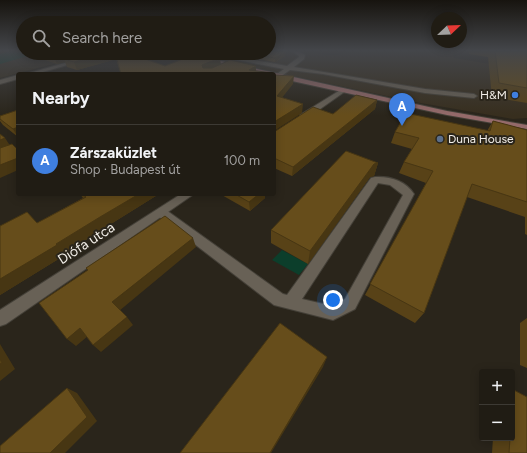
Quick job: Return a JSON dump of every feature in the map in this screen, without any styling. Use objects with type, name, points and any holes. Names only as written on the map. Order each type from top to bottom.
[{"type":"main road","points":[[276,76],[447,113],[527,127]]},
{"type":"street","points":[[324,72],[425,91],[474,96]]},
{"type":"street","points":[[0,82],[16,78]]},
{"type":"street","points":[[299,120],[344,90]]},
{"type":"street","points":[[162,213],[279,300],[333,313],[350,304],[409,194],[400,184],[384,179],[375,180],[291,302]]},
{"type":"street","name":"Diófa utca","points":[[0,319],[186,196]]},
{"type":"shaded area","points":[[0,72],[16,72],[16,74],[0,78]]},
{"type":"shaded area","points":[[276,72],[527,72],[527,118],[513,119],[415,102]]},
{"type":"green space","points":[[282,250],[308,264],[299,275],[272,260]]},
{"type":"building","points":[[498,72],[527,72],[527,88],[499,83]]},
{"type":"building","points":[[276,75],[294,76],[277,96],[303,104],[276,121]]},
{"type":"building","points":[[356,95],[377,100],[293,167],[276,159],[276,131],[313,107],[333,114]]},
{"type":"building","points":[[16,111],[16,128],[13,129],[0,119],[0,116]]},
{"type":"building","points":[[406,113],[490,131],[493,121],[527,130],[527,202],[472,184],[424,313],[370,284],[433,171],[404,162],[419,138],[395,132]]},
{"type":"building","points":[[0,134],[5,138],[0,140]]},
{"type":"building","points":[[12,144],[16,148],[16,159],[0,165],[0,148]]},
{"type":"building","points":[[346,151],[378,163],[374,164],[310,251],[271,230]]},
{"type":"building","points":[[85,196],[136,196],[0,279],[0,226],[27,212],[37,223],[86,197]]},
{"type":"building","points":[[238,196],[256,196],[249,202]]},
{"type":"building","points":[[165,216],[193,238],[112,302],[127,317],[93,345],[80,328],[67,339],[39,303],[88,270],[86,268]]},
{"type":"building","points":[[280,323],[327,357],[270,453],[180,453]]},
{"type":"building","points":[[67,388],[87,417],[50,453],[0,453],[0,446]]},
{"type":"building","points":[[515,391],[527,397],[527,453],[509,453],[510,441],[515,441]]},
{"type":"place","name":"H&M","points":[[515,95]]},
{"type":"place","name":"Zárszaküzlet","points":[[402,126]]},
{"type":"place","name":"Duna House","points":[[440,139]]}]
